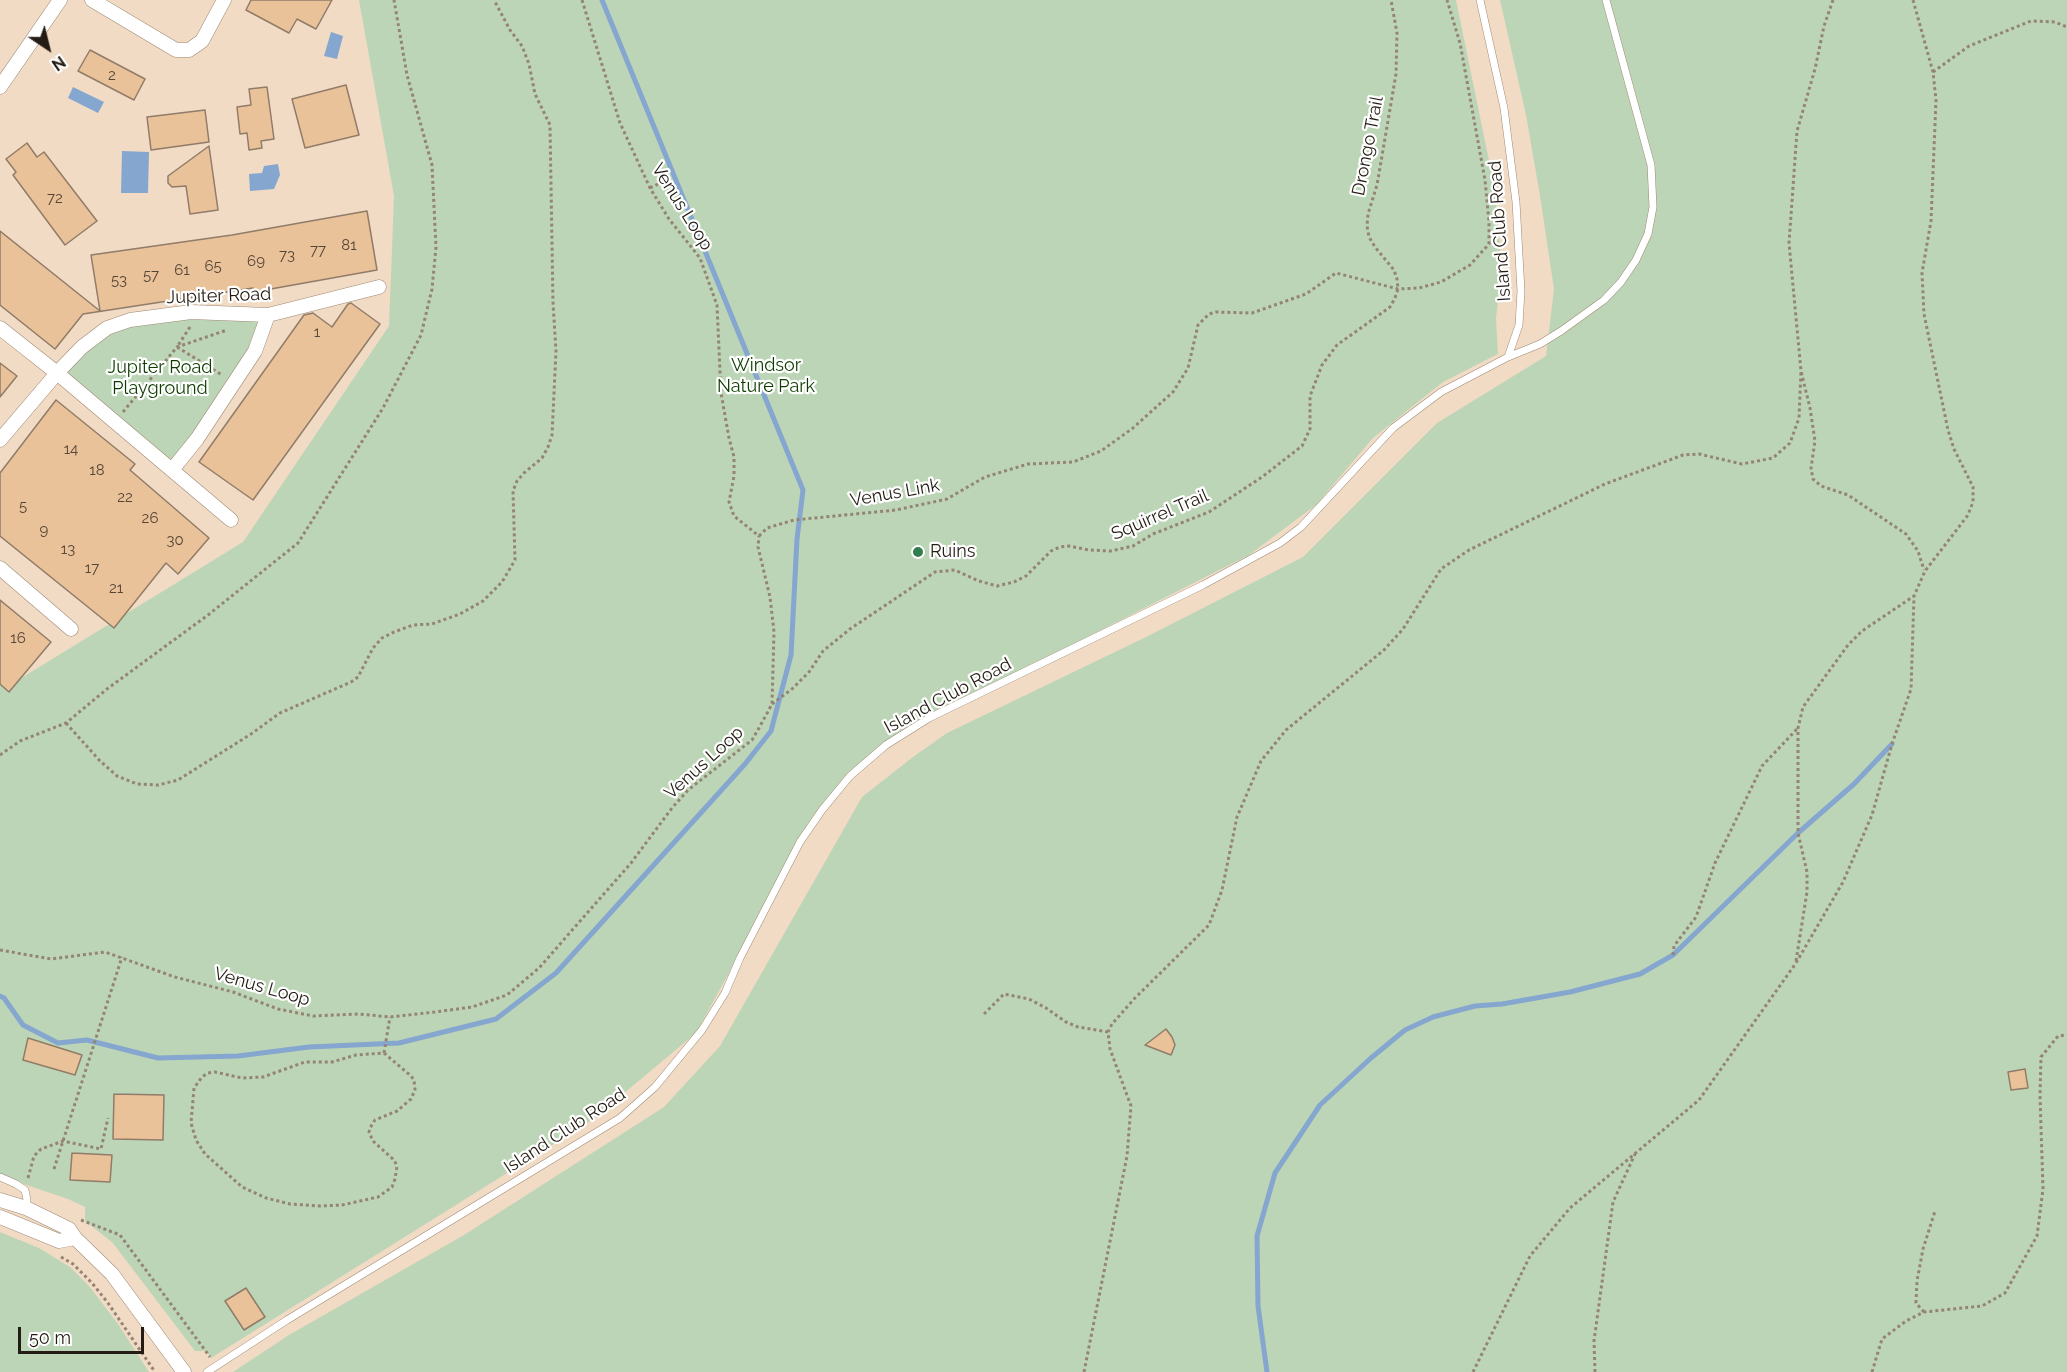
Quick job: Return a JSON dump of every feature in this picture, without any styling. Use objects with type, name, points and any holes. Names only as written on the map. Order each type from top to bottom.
[{"type":"street","points":[[0,87],[60,0]]},
{"type":"street","points":[[92,0],[176,50],[189,50],[202,41],[224,0]]},
{"type":"street","name":"Jupiter Road","points":[[0,440],[57,373],[82,347],[107,328],[130,320],[191,312],[268,315],[379,287]]},
{"type":"street","points":[[172,470],[197,439],[255,351],[268,315]]},
{"type":"street","points":[[0,328],[57,373],[231,520]]},
{"type":"street","points":[[0,568],[71,629]]},
{"type":"street","points":[[0,1200],[26,1208],[69,1228],[75,1238],[112,1274],[184,1372]]},
{"type":"street","points":[[0,1217],[59,1241],[75,1238]]},
{"type":"lane","name":"Island Club Road","points":[[207,1372],[287,1320],[620,1118],[655,1087],[714,1012],[800,842],[850,776],[886,745],[929,718],[1203,585],[1280,543],[1301,527],[1393,428],[1441,392],[1508,357],[1519,324],[1521,291],[1516,202],[1504,108],[1480,0]]},
{"type":"lane","points":[[1508,357],[1540,344],[1604,300],[1621,282],[1636,260],[1648,234],[1653,207],[1651,165],[1606,0]]},
{"type":"lane","points":[[0,1177],[25,1190],[26,1208]]},
{"type":"path","points":[[0,755],[21,741],[66,723],[298,543],[383,408],[421,335],[432,289],[436,248],[432,165],[407,75],[394,0]]},
{"type":"path","points":[[66,723],[100,761],[117,776],[137,784],[158,785],[178,780],[251,734],[280,712],[351,682],[358,677],[373,648],[382,638],[412,625],[432,624],[460,614],[483,601],[502,582],[514,560],[513,491],[517,481],[524,473],[542,458],[552,435],[556,351],[550,125],[535,94],[530,64],[522,46],[510,30],[494,0]]},
{"type":"path","name":"Venus Loop","points":[[0,950],[51,959],[105,952],[175,978],[233,992],[278,1009],[313,1016],[359,1014],[390,1017],[472,1007],[507,995],[539,968],[631,863],[688,790],[752,740],[772,704],[774,632],[770,597],[758,547],[759,536],[734,516],[729,502],[734,476],[734,457],[721,393],[717,304],[700,258],[669,219],[650,188],[620,123],[582,0]]},
{"type":"path","name":"Drongo Trail","points":[[1391,0],[1397,33],[1396,74],[1377,185],[1368,214],[1367,226],[1369,237],[1375,247],[1394,270],[1398,289]]},
{"type":"path","points":[[1398,289],[1419,288],[1441,282],[1470,265],[1488,244],[1489,222],[1485,180],[1460,43],[1447,0]]},
{"type":"path","points":[[1833,0],[1797,131],[1789,243],[1801,371],[1815,441],[1811,468],[1813,479],[1821,486],[1848,495],[1906,534],[1918,551],[1925,571]]},
{"type":"path","points":[[1473,1372],[1530,1256],[1570,1208],[1699,1100],[1796,963],[1843,882],[1872,815],[1892,744],[1911,689],[1914,596],[1925,571],[1968,515],[1973,502],[1973,488],[1954,449],[1948,430],[1924,314],[1922,273],[1931,221],[1936,100],[1933,72],[1913,0]]},
{"type":"path","points":[[1933,72],[1969,46],[2031,21],[2055,22],[2067,27]]},
{"type":"path","points":[[650,188],[662,182]]},
{"type":"path","name":"Venus Link","points":[[759,536],[767,528],[794,520],[896,510],[947,499],[985,477],[1028,464],[1073,462],[1101,451],[1132,428],[1173,392],[1188,368],[1198,325],[1209,314],[1216,312],[1252,313],[1306,294],[1336,273],[1398,289]]},
{"type":"path","name":"Squirrel Trail","points":[[772,704],[792,689],[809,672],[823,651],[850,628],[935,572],[955,570],[997,586],[1014,582],[1026,576],[1051,551],[1060,547],[1111,551],[1133,546],[1153,534],[1209,512],[1262,477],[1302,446],[1307,438],[1310,429],[1310,396],[1327,358],[1337,345],[1390,307],[1398,289]]},
{"type":"path","points":[[125,409],[177,347],[191,326],[191,312]]},
{"type":"path","points":[[177,347],[228,329]]},
{"type":"path","points":[[177,347],[234,382]]},
{"type":"path","points":[[1084,1372],[1127,1156],[1131,1106],[1110,1049],[1108,1032],[1112,1024],[1134,999],[1209,925],[1222,890],[1237,817],[1261,761],[1286,730],[1384,650],[1403,629],[1441,569],[1470,550],[1605,484],[1683,455],[1699,454],[1742,464],[1773,458],[1790,443],[1798,418],[1801,371]]},
{"type":"path","points":[[1796,963],[1807,892],[1807,872],[1798,833],[1798,728],[1803,707],[1848,645],[1862,632],[1914,596]]},
{"type":"path","points":[[1673,955],[1674,946],[1696,917],[1714,863],[1762,766],[1798,728]]},
{"type":"path","points":[[54,1169],[122,957]]},
{"type":"path","points":[[984,1014],[1004,994],[1029,999],[1078,1027],[1108,1032]]},
{"type":"path","points":[[384,1053],[390,1017]]},
{"type":"path","points":[[1872,1372],[1882,1339],[1906,1321],[1924,1312],[1982,1306],[2005,1293],[2037,1236],[2043,1190],[2041,1058],[2058,1036],[2067,1035]]},
{"type":"path","points":[[384,1053],[411,1076],[415,1090],[411,1099],[397,1111],[375,1120],[370,1128],[369,1132],[373,1141],[394,1160],[397,1166],[392,1187],[378,1197],[342,1205],[320,1206],[290,1204],[266,1198],[242,1186],[205,1154],[196,1140],[191,1123],[194,1088],[208,1073],[215,1072],[242,1078],[263,1077],[305,1062],[332,1062],[356,1055],[384,1053]]},
{"type":"path","points":[[25,1190],[34,1156],[41,1149],[63,1141],[101,1149],[108,1118]]},
{"type":"path","points":[[1594,1372],[1594,1341],[1613,1202],[1636,1153]]},
{"type":"path","points":[[1924,1312],[1916,1303],[1917,1281],[1923,1249],[1935,1211]]},
{"type":"path","points":[[53,1251],[73,1264],[92,1283],[155,1372]]},
{"type":"green space","name":"Windsor Nature Park","points":[[359,0],[1456,0],[1495,190],[1502,270],[1496,318],[1498,354],[1443,382],[1373,438],[1316,505],[1249,555],[931,716],[872,753],[816,814],[696,1033],[592,1120],[211,1358],[206,1351],[195,1351],[112,1242],[85,1221],[85,1207],[0,1176],[0,685],[23,677],[243,542],[389,326],[394,196]]},
{"type":"green space","points":[[1500,0],[2067,0],[2067,1372],[233,1372],[289,1335],[464,1235],[664,1107],[720,1046],[862,797],[913,757],[947,733],[1146,637],[1303,557],[1437,423],[1546,356],[1554,289],[1526,115]]},
{"type":"green space","name":"Jupiter Road Playground","points":[[268,315],[234,382],[172,470],[57,373],[107,328],[130,320]]},
{"type":"green space","points":[[0,1232],[39,1248],[70,1267],[89,1286],[118,1324],[149,1372],[0,1372]]},
{"type":"water","points":[[331,32],[343,36],[337,59],[324,56]]},
{"type":"water","points":[[73,87],[104,102],[98,113],[68,98]]},
{"type":"water","points":[[122,151],[149,152],[148,193],[121,193]]},
{"type":"water","points":[[278,164],[280,175],[274,189],[250,191],[249,174],[262,173],[264,166]]},
{"type":"building","points":[[251,0],[332,0],[316,29],[297,19],[289,33],[246,10]]},
{"type":"building","points":[[90,50],[145,79],[134,100],[78,71]]},
{"type":"building","points":[[346,85],[359,135],[305,148],[292,99]]},
{"type":"building","points":[[267,87],[274,139],[261,141],[262,148],[249,150],[247,133],[240,134],[237,107],[251,105],[249,89]]},
{"type":"building","points":[[205,110],[209,142],[151,150],[147,117]]},
{"type":"building","points":[[27,143],[37,157],[44,152],[97,221],[65,245],[13,175],[16,172],[6,159]]},
{"type":"building","points":[[209,146],[218,210],[190,214],[186,186],[172,187],[168,183],[168,176]]},
{"type":"building","points":[[367,211],[377,270],[254,292],[253,288],[83,314],[55,349],[0,305],[0,231],[100,311],[91,255],[232,235]]},
{"type":"building","points":[[351,303],[380,324],[253,500],[199,462],[304,315],[313,313],[332,327]]},
{"type":"building","points":[[0,363],[17,376],[0,397]]},
{"type":"building","points":[[56,400],[135,464],[130,470],[209,538],[178,574],[166,563],[114,628],[0,536],[0,473]]},
{"type":"building","points":[[0,600],[51,642],[9,692],[0,684]]},
{"type":"building","points":[[1166,1029],[1175,1045],[1171,1055],[1145,1045]]},
{"type":"building","points":[[28,1038],[82,1055],[75,1075],[23,1060]]},
{"type":"building","points":[[2025,1069],[2028,1088],[2011,1090],[2008,1072]]},
{"type":"building","points":[[114,1094],[164,1095],[163,1140],[113,1139]]},
{"type":"building","points":[[72,1153],[112,1155],[110,1182],[70,1180]]},
{"type":"building","points":[[246,1288],[265,1317],[244,1330],[225,1301]]},
{"type":"waterway","points":[[0,996],[4,998],[23,1025],[58,1043],[87,1040],[158,1058],[238,1056],[309,1047],[399,1043],[496,1019],[556,973],[745,764],[771,731],[791,655],[797,539],[803,490],[602,0]]},
{"type":"waterway","points":[[1267,1372],[1258,1306],[1257,1236],[1275,1173],[1320,1105],[1405,1030],[1433,1017],[1475,1006],[1502,1004],[1570,992],[1640,974],[1673,955],[1798,833],[1854,784],[1892,744]]},
{"type":"place","name":"Ruins","points":[[918,552]]}]
